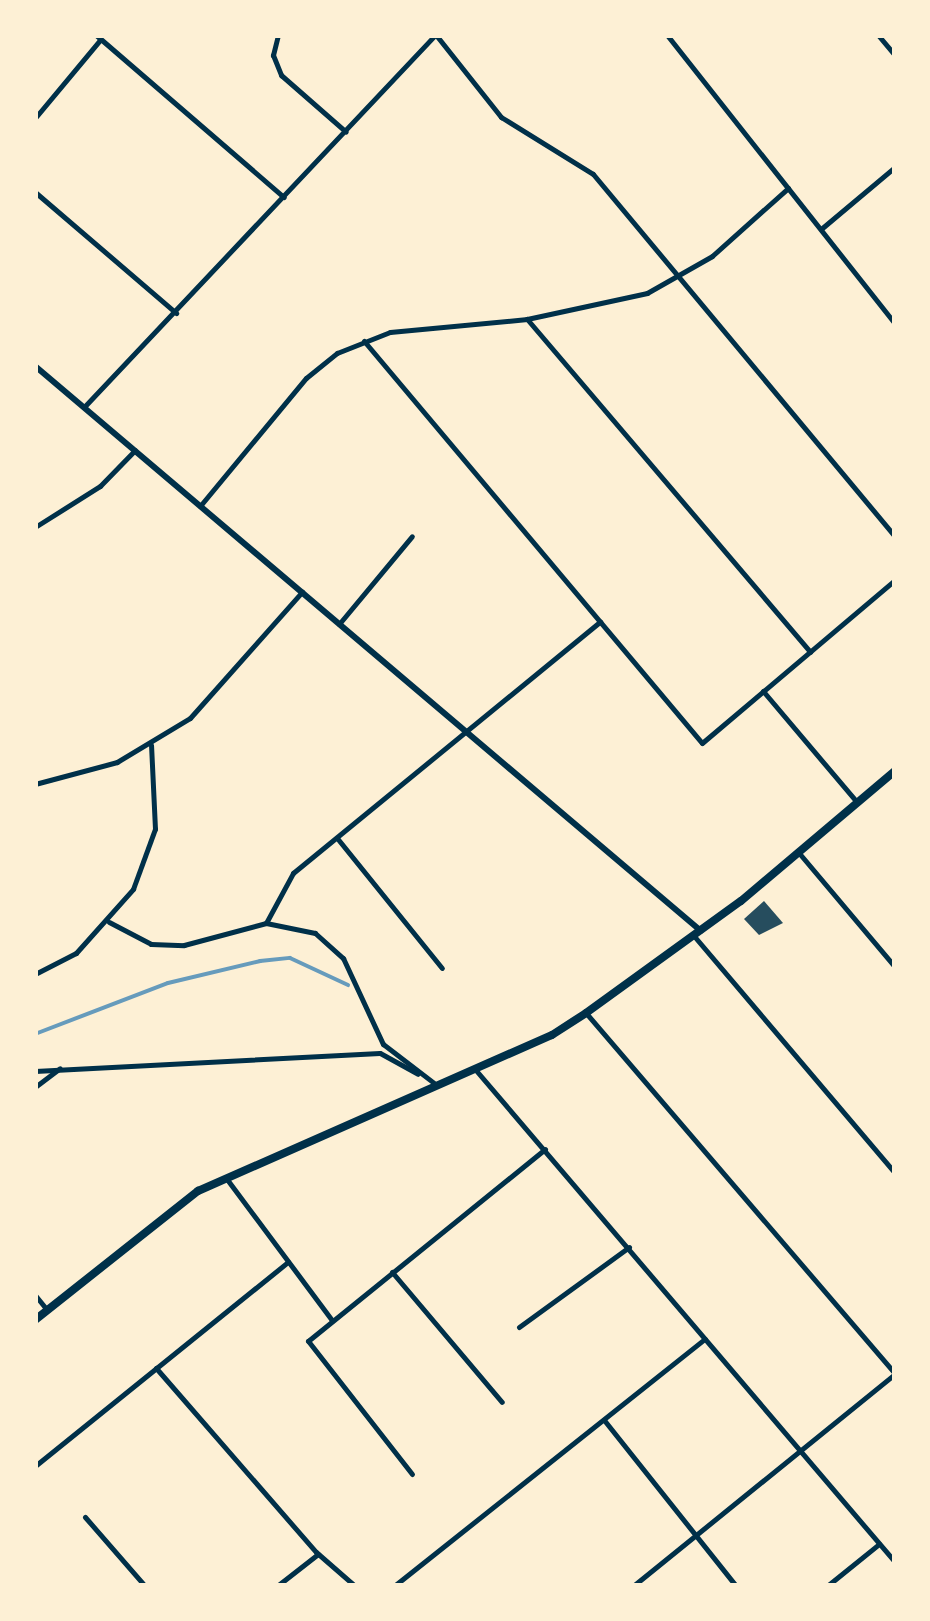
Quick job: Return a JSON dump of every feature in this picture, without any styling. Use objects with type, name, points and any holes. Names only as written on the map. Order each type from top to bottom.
[{"type":"main road","points":[[35,366],[698,933]]},
{"type":"main road","points":[[35,1320],[184,1200],[586,1013],[748,895],[855,800],[895,771]]},
{"type":"street","points":[[278,35],[273,55],[281,74],[346,132]]},
{"type":"street","points":[[84,407],[436,35],[501,117],[592,174],[895,537]]},
{"type":"street","points":[[667,35],[895,324]]},
{"type":"street","points":[[878,35],[895,55]]},
{"type":"street","points":[[35,118],[98,37],[284,198]]},
{"type":"street","points":[[821,229],[895,167]]},
{"type":"street","points":[[200,506],[306,378],[364,342],[390,332],[527,319],[628,299],[676,278],[788,188]]},
{"type":"street","points":[[35,192],[176,312]]},
{"type":"street","points":[[527,319],[810,652]]},
{"type":"street","points":[[364,342],[702,743],[895,580]]},
{"type":"street","points":[[35,528],[91,493],[135,450]]},
{"type":"street","points":[[340,624],[412,536]]},
{"type":"street","points":[[35,784],[78,776],[151,745],[230,679],[302,592]]},
{"type":"street","points":[[266,924],[293,874],[600,622]]},
{"type":"street","points":[[763,691],[855,800]]},
{"type":"street","points":[[35,974],[76,954],[109,922],[150,850],[156,811],[151,745]]},
{"type":"street","points":[[337,838],[442,968]]},
{"type":"street","points":[[797,851],[895,967]]},
{"type":"street","points":[[109,922],[151,944],[184,946],[266,924],[315,933],[343,958],[382,1044],[434,1083]]},
{"type":"street","points":[[698,933],[895,1174]]},
{"type":"street","points":[[586,1013],[895,1374],[633,1586]]},
{"type":"street","points":[[35,1071],[380,1054],[434,1083]]},
{"type":"street","points":[[35,1087],[60,1068]]},
{"type":"street","points":[[474,1068],[895,1562]]},
{"type":"street","points":[[412,1474],[310,1350],[308,1341],[545,1149]]},
{"type":"street","points":[[226,1178],[332,1321]]},
{"type":"street","points":[[519,1327],[629,1247]]},
{"type":"street","points":[[35,1466],[288,1262]]},
{"type":"street","points":[[392,1272],[502,1402]]},
{"type":"street","points":[[35,1295],[47,1310]]},
{"type":"street","points":[[394,1586],[706,1338]]},
{"type":"street","points":[[156,1368],[318,1554],[355,1586]]},
{"type":"street","points":[[604,1420],[736,1586]]},
{"type":"street","points":[[85,1516],[144,1586]]},
{"type":"street","points":[[826,1586],[880,1543]]},
{"type":"street","points":[[277,1586],[318,1554]]},
{"type":"building","points":[[764,901],[783,923],[759,935],[744,919]]},
{"type":"waterway","points":[[35,1034],[168,983],[260,961],[290,958],[348,985]]}]
